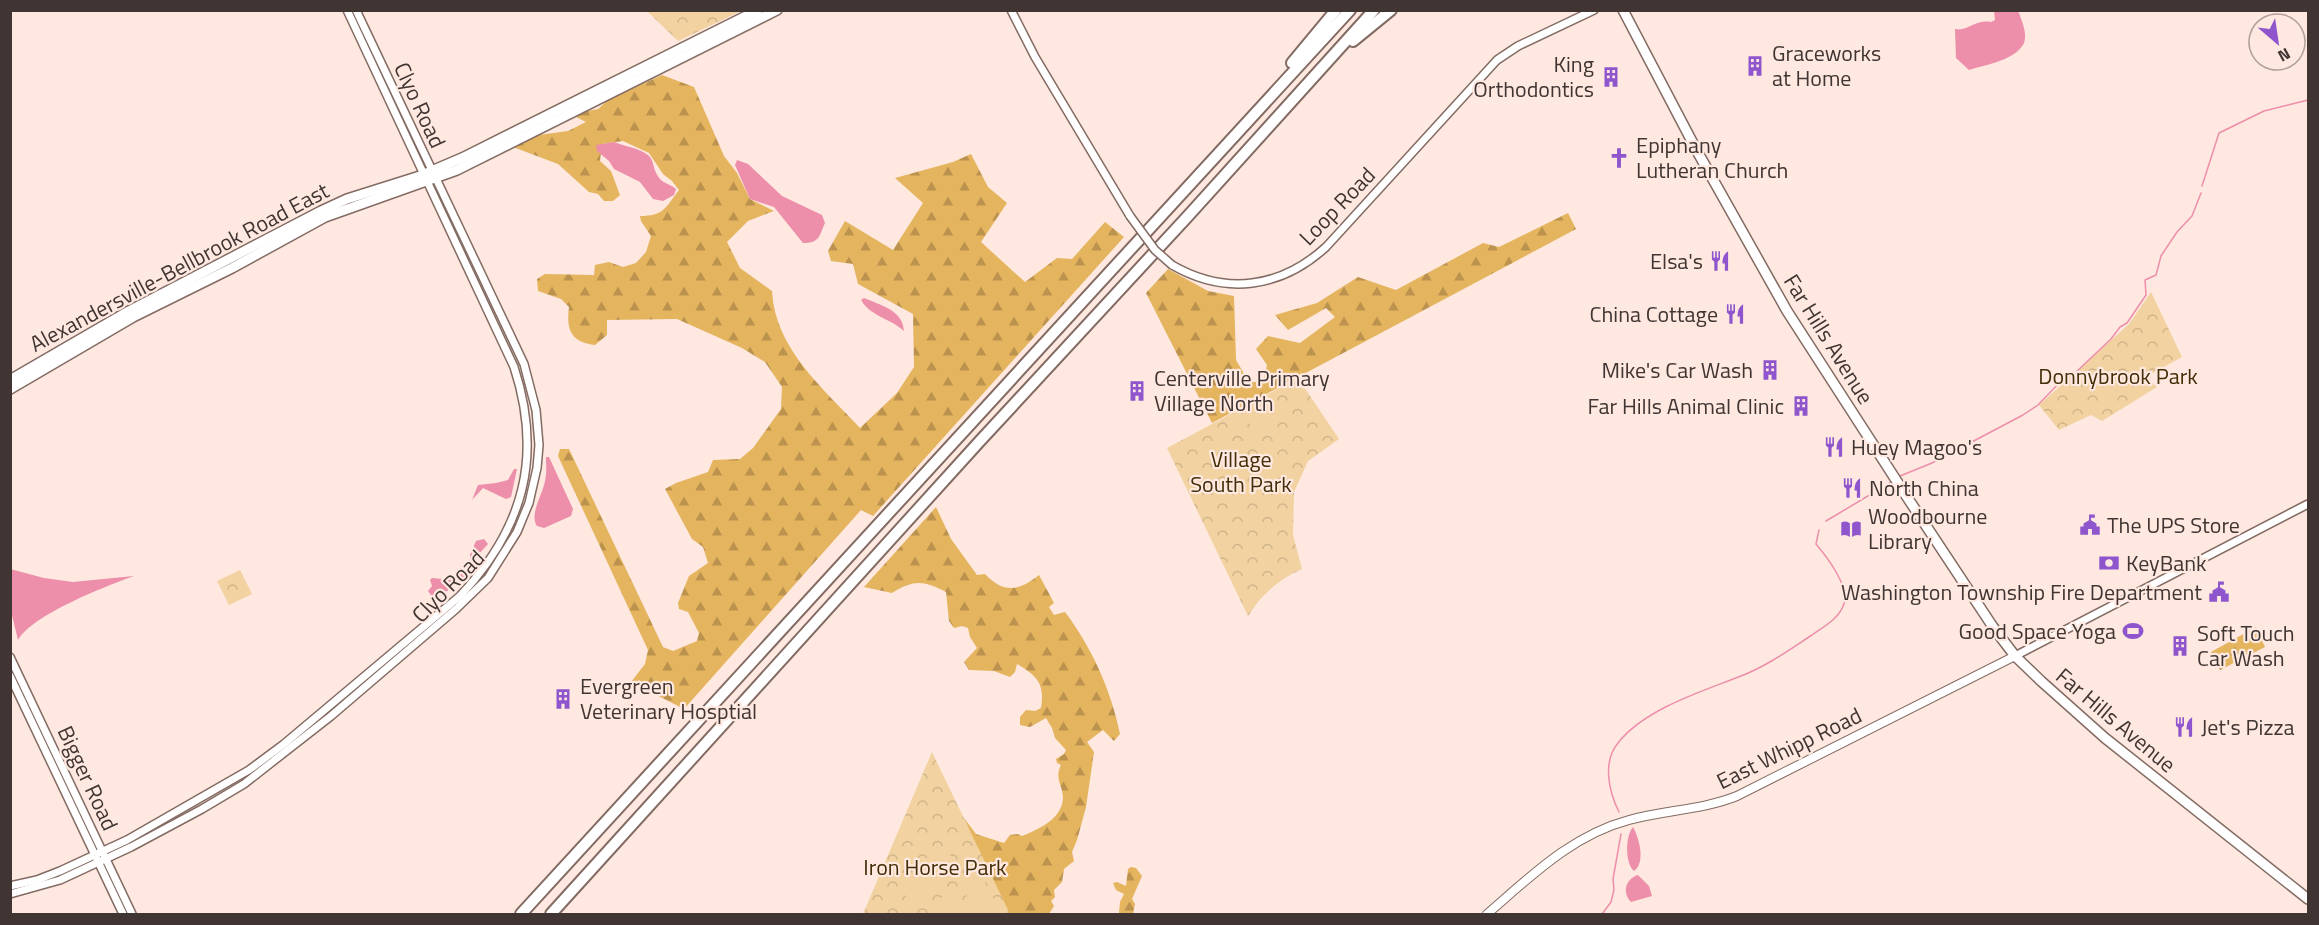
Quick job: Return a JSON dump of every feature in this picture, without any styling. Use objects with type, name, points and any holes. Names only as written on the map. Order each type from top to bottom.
[{"type":"highway","points":[[1208,165],[1336,10]]},
{"type":"highway","points":[[521,915],[1350,10]]},
{"type":"highway","points":[[551,915],[1374,10]]},
{"type":"highway","points":[[1335,53],[1391,10]]},
{"type":"main road","name":"Alexandersville-Bellbrook Road East","points":[[10,389],[131,314],[332,205],[429,177],[757,14],[777,10]]},
{"type":"main road","name":"Far Hills Avenue","points":[[1623,10],[1697,151],[1786,311],[1895,479],[2015,656],[2105,738],[2308,899]]},
{"type":"main road","name":"Alexandersville-Bellbrook Road East","points":[[10,380],[55,360]]},
{"type":"main road","name":"East Whipp Road","points":[[1488,915],[1554,858],[1591,834],[1627,820],[1695,809],[1737,796],[2015,656]]},
{"type":"street","name":"Clyo Road","points":[[10,894],[43,886],[202,810],[244,784],[289,750],[456,609],[488,578],[517,532],[529,503],[538,456],[533,395],[524,364],[347,10]]},
{"type":"street","name":"Clyo Road","points":[[10,886],[37,880],[100,857],[215,791],[284,744],[460,596],[479,576],[493,555],[521,496],[529,439],[521,387],[356,10]]},
{"type":"street","name":"Loop Road","points":[[1011,10],[1035,57],[1130,216],[1155,250],[1172,265],[1202,278],[1235,284],[1268,280],[1299,268],[1326,247],[1497,60],[1518,46],[1594,10]]},
{"type":"street","points":[[2015,656],[2308,504]]},
{"type":"street","name":"Bigger Road","points":[[10,657],[100,857],[123,915]]},
{"type":"street","name":"Bigger Road","points":[[10,675],[100,857],[132,915]]},
{"type":"green space","points":[[647,11],[741,11],[678,41]]},
{"type":"green space","points":[[662,75],[694,87],[724,156],[737,173],[750,199],[774,211],[748,221],[727,242],[740,268],[772,291],[775,312],[782,331],[803,366],[860,428],[897,393],[914,367],[913,314],[858,284],[853,264],[831,261],[828,251],[845,221],[893,250],[923,203],[895,178],[953,162],[971,154],[988,187],[1007,203],[981,242],[1025,282],[1057,258],[1072,259],[1105,222],[1124,237],[873,516],[861,510],[684,709],[631,682],[645,664],[648,650],[558,456],[560,449],[569,449],[663,647],[673,651],[697,641],[699,633],[688,612],[679,609],[678,603],[689,576],[708,563],[703,547],[692,539],[665,489],[708,472],[713,460],[740,459],[753,448],[781,409],[782,387],[765,362],[742,348],[677,319],[607,320],[607,335],[595,345],[575,338],[568,322],[569,307],[561,299],[538,291],[537,279],[545,274],[594,275],[595,265],[609,262],[623,267],[636,263],[646,252],[651,236],[640,216],[659,213],[679,190],[663,174],[649,153],[623,141],[602,144],[600,161],[611,171],[620,195],[613,201],[604,201],[598,194],[589,192],[558,164],[513,147],[539,135],[568,131],[586,122],[576,117],[582,112],[598,109],[608,100]]},
{"type":"green space","points":[[1568,213],[1576,229],[1212,423],[1146,293],[1168,269],[1208,291],[1234,296],[1236,360],[1249,382],[1263,382],[1267,365],[1256,349],[1268,336],[1300,343],[1335,317],[1326,308],[1288,330],[1275,315],[1317,303],[1358,277],[1396,290],[1483,243],[1499,247]]},
{"type":"green space","name":"Donnybrook Park","points":[[2151,292],[2182,357],[2151,374],[2150,381],[2157,387],[2102,421],[2091,415],[2059,430],[2039,405],[2129,324]]},
{"type":"green space","name":"Village South Park","points":[[1298,378],[1339,439],[1308,461],[1294,492],[1293,535],[1302,569],[1271,588],[1248,616],[1167,448]]},
{"type":"green space","points":[[1266,405],[1278,428],[1257,438],[1246,416]]},
{"type":"green space","points":[[936,507],[951,539],[977,575],[985,574],[999,585],[1012,588],[1025,584],[1039,575],[1054,603],[1049,607],[1054,615],[1065,612],[1084,640],[1106,686],[1116,718],[1120,734],[1114,741],[1103,730],[1087,742],[1094,752],[1086,807],[1072,852],[1074,861],[1064,869],[1062,882],[1054,890],[1055,897],[1051,901],[1054,906],[1049,914],[1003,914],[964,818],[976,834],[1004,843],[1010,835],[1022,836],[1049,822],[1059,812],[1063,793],[1059,778],[1061,765],[1056,759],[1066,750],[1055,738],[1046,718],[1030,727],[1020,725],[1020,717],[1026,710],[1035,711],[1041,708],[1042,692],[1038,681],[1030,672],[1017,664],[1015,672],[1010,677],[994,671],[969,670],[964,662],[977,648],[970,637],[968,628],[962,626],[954,628],[949,621],[946,592],[931,585],[918,583],[892,593],[864,587]]},
{"type":"green space","points":[[240,570],[252,594],[229,605],[217,581]]},
{"type":"green space","points":[[2256,627],[2265,647],[2220,670],[2211,652]]},
{"type":"green space","name":"Iron Horse Park","points":[[932,752],[1010,914],[863,914]]},
{"type":"green space","points":[[940,845],[954,859],[912,902],[897,887]]},
{"type":"green space","points":[[976,866],[1002,914],[977,914],[957,879]]},
{"type":"green space","points":[[1136,868],[1142,876],[1132,899],[1135,904],[1133,914],[1115,914],[1119,913],[1120,902],[1124,894],[1116,890],[1113,883],[1117,882],[1126,886],[1128,869]]},
{"type":"green space","points":[[954,890],[968,914],[944,914],[936,901]]},
{"type":"shaded area","points":[[2018,10],[2024,26],[2025,39],[2020,49],[2014,54],[1969,70],[1956,58],[1955,29],[1963,29],[1980,22],[1991,22],[1995,20],[1994,11]]},
{"type":"shaded area","points":[[614,142],[647,154],[660,179],[676,189],[674,195],[663,201],[653,199],[640,182],[614,169],[609,161],[597,151],[596,145]]},
{"type":"shaded area","points":[[737,160],[748,164],[782,196],[822,215],[825,223],[818,238],[813,242],[803,243],[774,207],[750,199],[735,165]]},
{"type":"shaded area","points":[[864,298],[895,313],[903,324],[904,331],[865,306],[861,300]]},
{"type":"shaded area","points":[[546,457],[549,457],[573,509],[571,516],[544,528],[537,526],[535,516],[545,481]]},
{"type":"shaded area","points":[[514,469],[517,469],[511,497],[506,499],[483,488],[472,500],[478,485],[508,480]]},
{"type":"shaded area","points":[[484,539],[488,544],[476,557],[477,561],[469,571],[451,588],[433,598],[428,591],[432,586],[430,580],[432,578],[452,580],[470,564],[470,555],[476,541]]},
{"type":"shaded area","points":[[10,569],[44,578],[73,582],[134,576],[53,611],[26,630],[18,640],[11,611]]},
{"type":"shaded area","points":[[1633,827],[1641,856],[1638,867],[1634,871],[1629,862],[1627,850],[1630,831]]},
{"type":"shaded area","points":[[1638,875],[1649,886],[1652,896],[1631,902],[1626,895],[1626,887],[1630,880]]},
{"type":"waterway","points":[[2202,186],[2219,133],[2264,111],[2308,100]]},
{"type":"waterway","points":[[1900,476],[1932,463],[2023,415],[2038,405],[2060,382],[2075,373],[2111,339],[2120,327],[2127,323],[2146,295],[2145,280],[2156,275],[2161,256],[2177,232],[2192,216],[2201,193]]},
{"type":"waterway","points":[[1826,521],[1893,481]]},
{"type":"waterway","points":[[1619,812],[1610,786],[1610,759],[1618,743],[1629,731],[1643,720],[1675,702],[1769,663],[1826,626],[1842,609],[1844,589],[1836,572],[1816,544],[1819,530]]},
{"type":"waterway","points":[[1602,914],[1611,902],[1614,890],[1613,879],[1621,834]]},
{"type":"place","name":"Graceworks at Home","points":[[1755,66]]},
{"type":"place","name":"King Orthodontics","points":[[1611,77]]},
{"type":"place","name":"Epiphany Lutheran Church","points":[[1619,158]]},
{"type":"place","name":"Elsa's","points":[[1720,261]]},
{"type":"place","name":"China Cottage","points":[[1735,314]]},
{"type":"place","name":"Mike's Car Wash","points":[[1770,370]]},
{"type":"place","name":"Centerville Primary Village North","points":[[1137,391]]},
{"type":"place","name":"Far Hills Animal Clinic","points":[[1801,406]]},
{"type":"place","name":"Huey Magoo's","points":[[1834,447]]},
{"type":"place","name":"North China","points":[[1852,488]]},
{"type":"place","name":"The UPS Store","points":[[2090,525]]},
{"type":"place","name":"Woodbourne Library","points":[[1851,529]]},
{"type":"place","name":"KeyBank","points":[[2109,563]]},
{"type":"place","name":"Washington Township Fire Department","points":[[2219,592]]},
{"type":"place","name":"Good Space Yoga","points":[[2133,631]]},
{"type":"place","name":"Soft Touch Car Wash","points":[[2180,646]]},
{"type":"place","name":"Evergreen Veterinary Hosptial","points":[[563,699]]},
{"type":"place","name":"Jet's Pizza","points":[[2184,727]]}]
